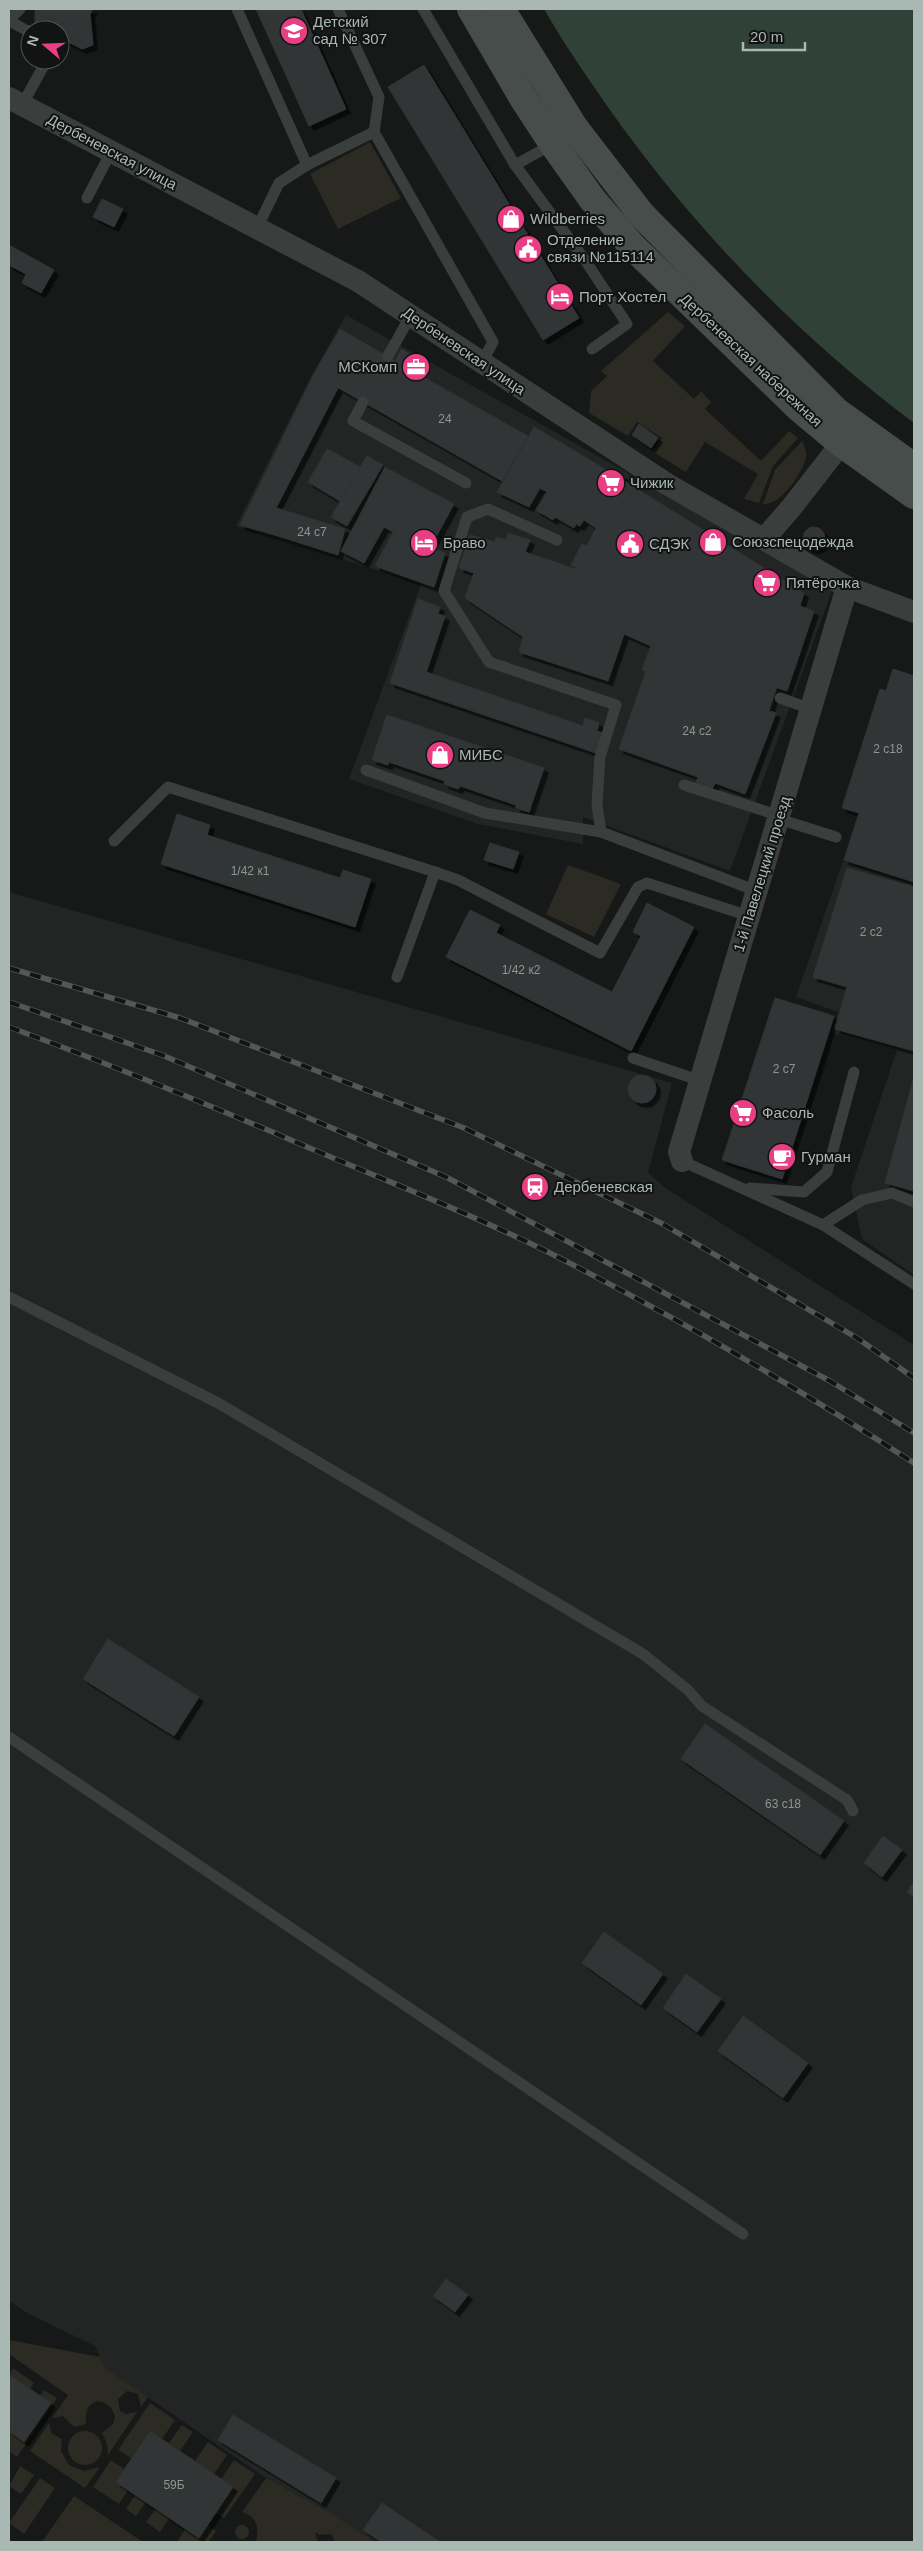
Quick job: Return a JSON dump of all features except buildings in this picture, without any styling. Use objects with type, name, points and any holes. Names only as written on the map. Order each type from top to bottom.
[{"type":"main road","name":"Дербеневская набережная","points":[[471,9],[523,98],[553,144],[592,199],[633,246],[800,408],[848,435],[914,467]]},
{"type":"main road","name":"Дербеневская набережная","points":[[501,9],[574,126],[641,214],[836,411],[848,435],[914,495]]},
{"type":"street","name":"Дербеневская улица","points":[[15,101],[358,281],[667,484],[847,587],[914,612]]},
{"type":"street","points":[[764,539],[796,502],[848,435]]},
{"type":"street","name":"1-й Павелецкий проезд","points":[[682,1161],[679,1152],[847,587]]},
{"type":"lane","points":[[20,9],[9,20],[20,26]]},
{"type":"lane","points":[[237,9],[307,165]]},
{"type":"lane","points":[[338,9],[379,97],[374,132],[493,342],[482,362]]},
{"type":"lane","points":[[423,9],[515,166],[585,260],[628,324],[592,349]]},
{"type":"lane","points":[[15,101],[39,70]]},
{"type":"lane","points":[[257,228],[279,183],[307,165],[374,132]]},
{"type":"lane","points":[[515,166],[553,144]]},
{"type":"lane","points":[[87,198],[111,152]]},
{"type":"lane","points":[[388,356],[411,315]]},
{"type":"lane","points":[[363,402],[353,421],[466,483]]},
{"type":"lane","points":[[557,540],[488,509],[467,517],[444,591],[489,662],[616,705],[600,757],[596,805],[601,832]]},
{"type":"lane","points":[[780,698],[811,709]]},
{"type":"lane","points":[[366,770],[485,814],[601,832],[757,891]]},
{"type":"lane","points":[[684,785],[836,838]]},
{"type":"lane","points":[[114,842],[168,787],[458,880],[600,953],[638,886],[647,884],[749,916]]},
{"type":"lane","points":[[397,977],[435,872]]},
{"type":"lane","points":[[633,1058],[701,1081]]},
{"type":"lane","points":[[740,1187],[804,1192],[827,1172],[854,1072]]},
{"type":"lane","points":[[682,1161],[823,1225],[914,1284]]},
{"type":"lane","points":[[823,1225],[862,1200],[892,1193],[914,1202]]},
{"type":"lane","points":[[9,1297],[220,1404],[643,1654],[688,1690],[702,1706],[847,1800],[853,1811]]},
{"type":"lane","points":[[9,1737],[743,2234]]},
{"type":"shaded area","points":[[544,9],[914,9],[914,423],[829,354],[789,317],[713,239],[677,197],[610,110]]},
{"type":"shaded area","points":[[370,142],[401,198],[338,229],[310,174]]},
{"type":"shaded area","points":[[668,312],[685,326],[653,361],[694,399],[701,391],[711,402],[705,409],[761,461],[789,431],[798,438],[773,466],[759,503],[744,499],[758,474],[705,442],[686,472],[653,452],[662,438],[637,422],[628,436],[589,413],[591,391],[607,376],[601,371]]},
{"type":"shaded area","points":[[346,315],[833,588],[730,871],[583,817],[583,844],[478,824],[349,779],[421,584],[236,526],[309,380]]},
{"type":"shaded area","points":[[802,441],[806,456],[799,474],[788,489],[776,500],[763,504],[775,470]]},
{"type":"shaded area","points":[[843,861],[914,883],[914,1275],[862,1239],[851,1187],[897,1050],[832,1033],[838,1012],[796,997]]},
{"type":"shaded area","points":[[568,865],[621,884],[594,937],[546,914]]},
{"type":"shaded area","points":[[9,892],[672,1083],[648,1173],[667,1189],[914,1345],[914,2542],[375,2542],[331,2513],[266,2478],[105,2368],[95,2346],[27,2313],[9,2301]]},
{"type":"shaded area","points":[[9,2340],[100,2357],[105,2368],[148,2397],[141,2407],[138,2394],[127,2391],[118,2399],[120,2411],[126,2414],[137,2412],[108,2455],[107,2444],[102,2433],[113,2424],[115,2417],[108,2405],[100,2402],[92,2404],[87,2410],[86,2424],[74,2427],[63,2416],[52,2418],[68,2395],[9,2354]]},
{"type":"shaded area","points":[[13,2368],[34,2383],[30,2389],[9,2375]]},
{"type":"shaded area","points":[[44,2390],[57,2398],[17,2457],[9,2451],[9,2431],[24,2442],[50,2403],[40,2396]]},
{"type":"shaded area","points":[[150,2403],[175,2420],[162,2439],[150,2431],[131,2458],[118,2450]]},
{"type":"shaded area","points":[[49,2423],[52,2434],[62,2439],[61,2451],[69,2465],[84,2471],[100,2467],[85,2488],[30,2451]]},
{"type":"shaded area","points":[[182,2425],[193,2432],[180,2451],[169,2443]]},
{"type":"shaded area","points":[[85,2431],[97,2436],[102,2448],[97,2460],[85,2465],[73,2460],[68,2448],[73,2436]]},
{"type":"shaded area","points":[[208,2442],[227,2455],[214,2474],[195,2461]]},
{"type":"shaded area","points":[[111,2460],[124,2469],[116,2482],[128,2490],[119,2504],[93,2487]]},
{"type":"shaded area","points":[[234,2460],[255,2474],[224,2518],[216,2513],[233,2487],[221,2479]]},
{"type":"shaded area","points":[[20,2466],[34,2475],[21,2494],[9,2486]]},
{"type":"shaded area","points":[[40,2478],[55,2488],[24,2534],[9,2523]]},
{"type":"shaded area","points":[[266,2478],[331,2513],[375,2542],[335,2542],[331,2534],[319,2535],[315,2532],[318,2542],[256,2542],[256,2524],[251,2517],[242,2512]]},
{"type":"shaded area","points":[[135,2495],[146,2502],[136,2516],[126,2509]]},
{"type":"shaded area","points":[[74,2496],[143,2542],[42,2542]]},
{"type":"shaded area","points":[[156,2509],[169,2518],[160,2532],[146,2522]]},
{"type":"shaded area","points":[[208,2525],[216,2531],[208,2542],[177,2542],[185,2529],[199,2538]]},
{"type":"shaded area","points":[[242,2525],[247,2527],[249,2532],[247,2537],[242,2539],[237,2537],[235,2532],[237,2527]]},
{"type":"railway","points":[[9,968],[180,1018],[464,1128],[661,1223],[857,1338],[914,1378]]},
{"type":"railway","points":[[9,1002],[162,1055],[446,1177],[830,1381],[914,1433]]},
{"type":"railway","points":[[9,1027],[221,1110],[515,1236],[640,1300],[733,1352],[824,1406],[914,1463]]},
{"type":"place","name":"Детский сад № 307","points":[[294,31]]},
{"type":"place","name":"Wildberries","points":[[511,219]]},
{"type":"place","name":"Отделение связи №115114","points":[[528,249]]},
{"type":"place","name":"Порт Хостел","points":[[560,297]]},
{"type":"place","name":"МСКомп","points":[[416,367]]},
{"type":"place","name":"Чижик","points":[[611,483]]},
{"type":"place","name":"Союзспецодежда","points":[[713,542]]},
{"type":"place","name":"Браво","points":[[424,543]]},
{"type":"place","name":"СДЭК","points":[[630,544]]},
{"type":"place","name":"Пятёрочка","points":[[767,583]]},
{"type":"place","name":"МИБС","points":[[440,755]]},
{"type":"place","name":"Фасоль","points":[[743,1113]]},
{"type":"place","name":"Гурман","points":[[782,1157]]},
{"type":"place","name":"Дербеневская","points":[[535,1187]]}]
